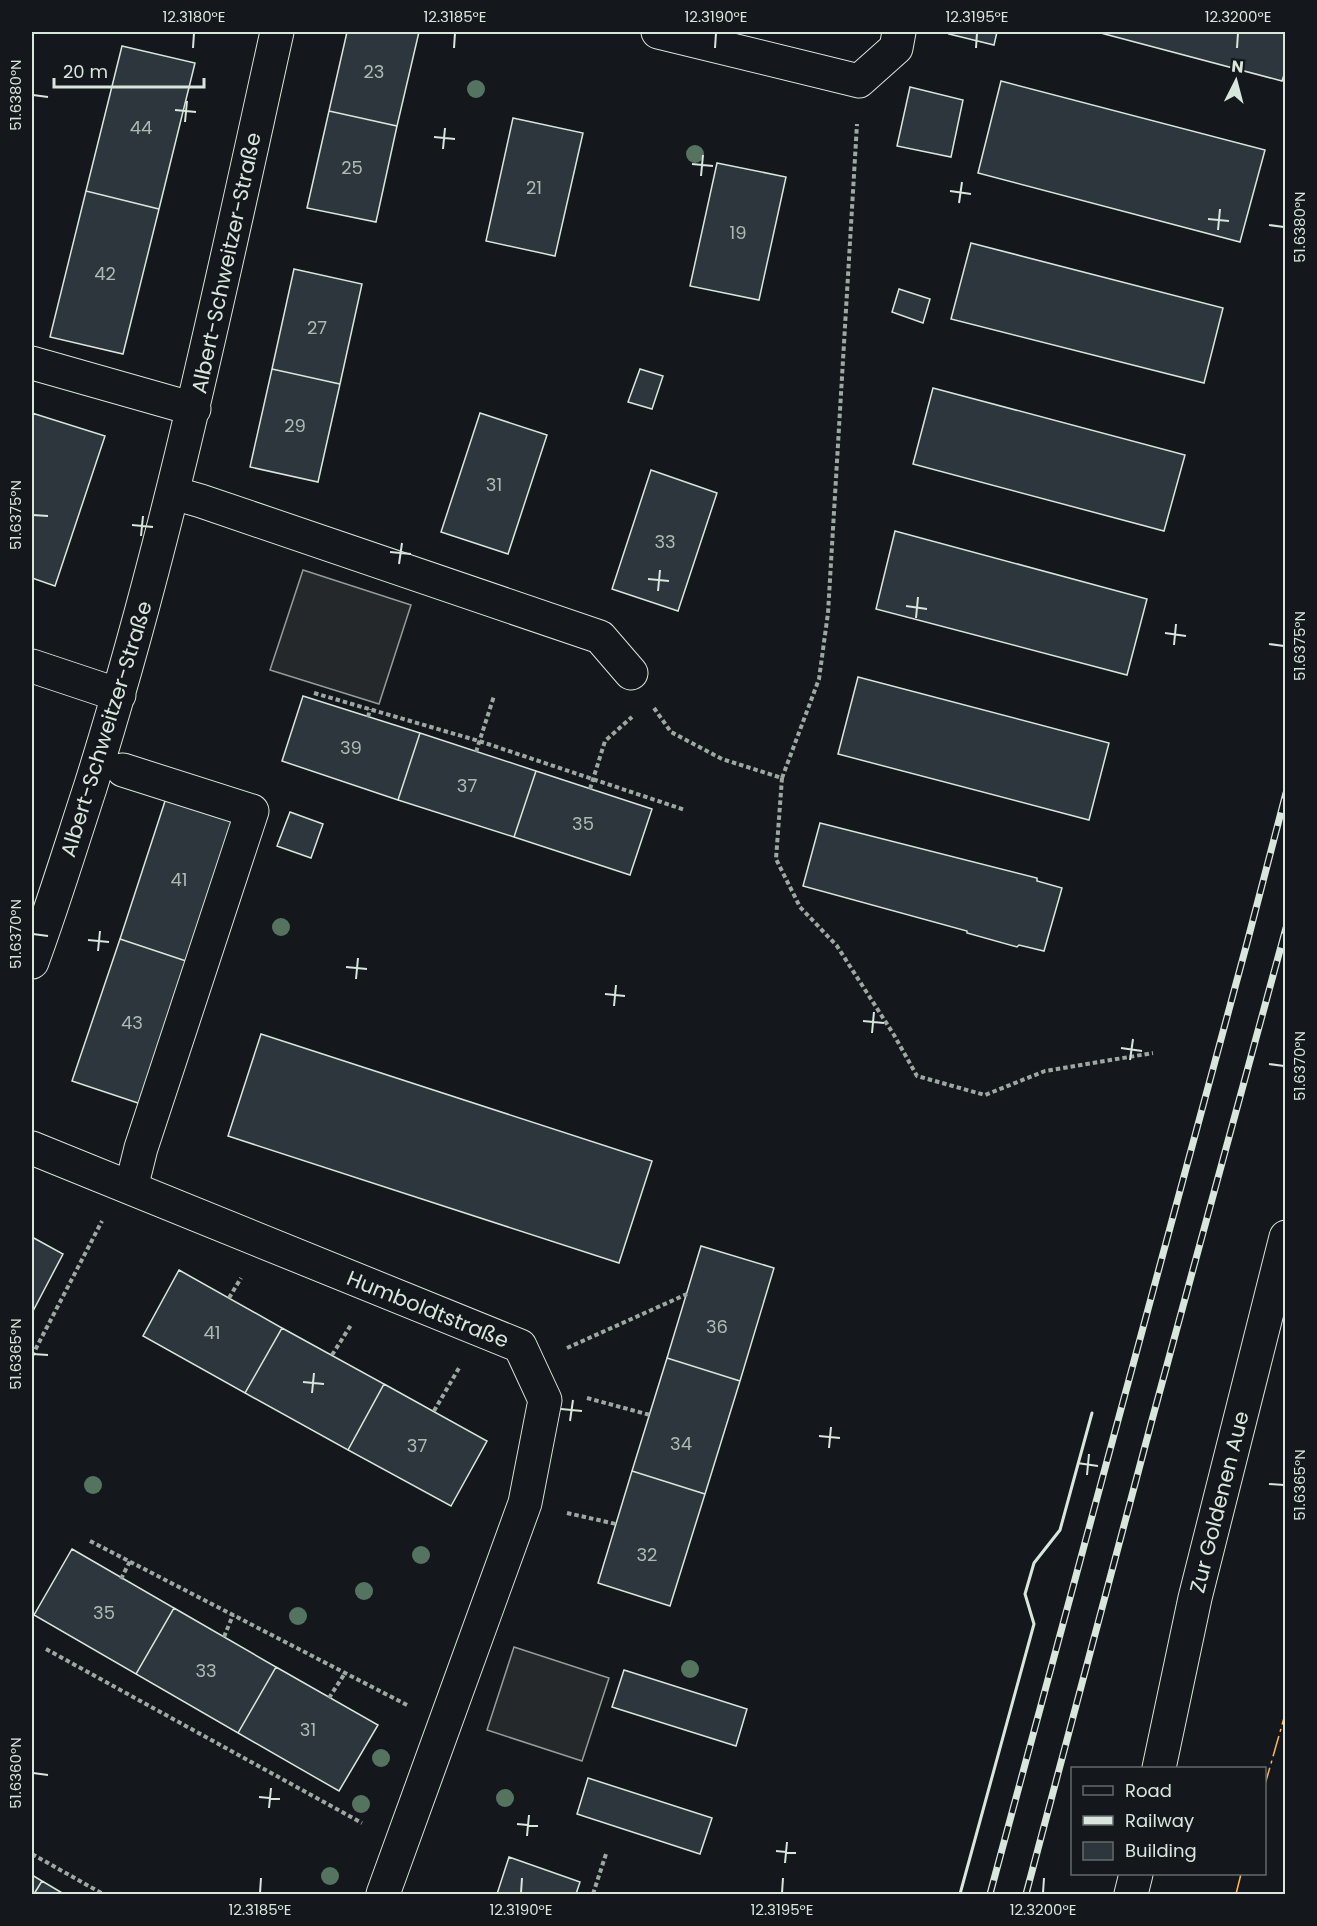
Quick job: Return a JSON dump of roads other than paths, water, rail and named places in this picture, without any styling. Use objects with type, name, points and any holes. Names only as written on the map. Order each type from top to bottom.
[{"type":"street","name":"Albert-Schweitzer-Straße","points":[[32,963],[119,695],[173,493],[194,409],[277,32]]},
{"type":"street","points":[[658,32],[859,81],[896,48],[899,32]]},
{"type":"street","points":[[32,363],[194,409]]},
{"type":"street","points":[[173,493],[600,637],[631,673]]},
{"type":"street","points":[[32,666],[119,695]]},
{"type":"street","points":[[123,770],[252,811],[141,1148],[131,1188]]},
{"type":"street","name":"Humboldtstraße","points":[[32,1148],[520,1346],[545,1400],[525,1503],[383,1894]]},
{"type":"street","name":"Zur Goldenen Aue","points":[[1159,1767],[1195,1598],[1286,1237]]},
{"type":"street","points":[[1131,1894],[1136,1875]]},
{"type":"railway","points":[[990,1894],[1286,793]]},
{"type":"railway","points":[[1026,1894],[1286,928]]}]
